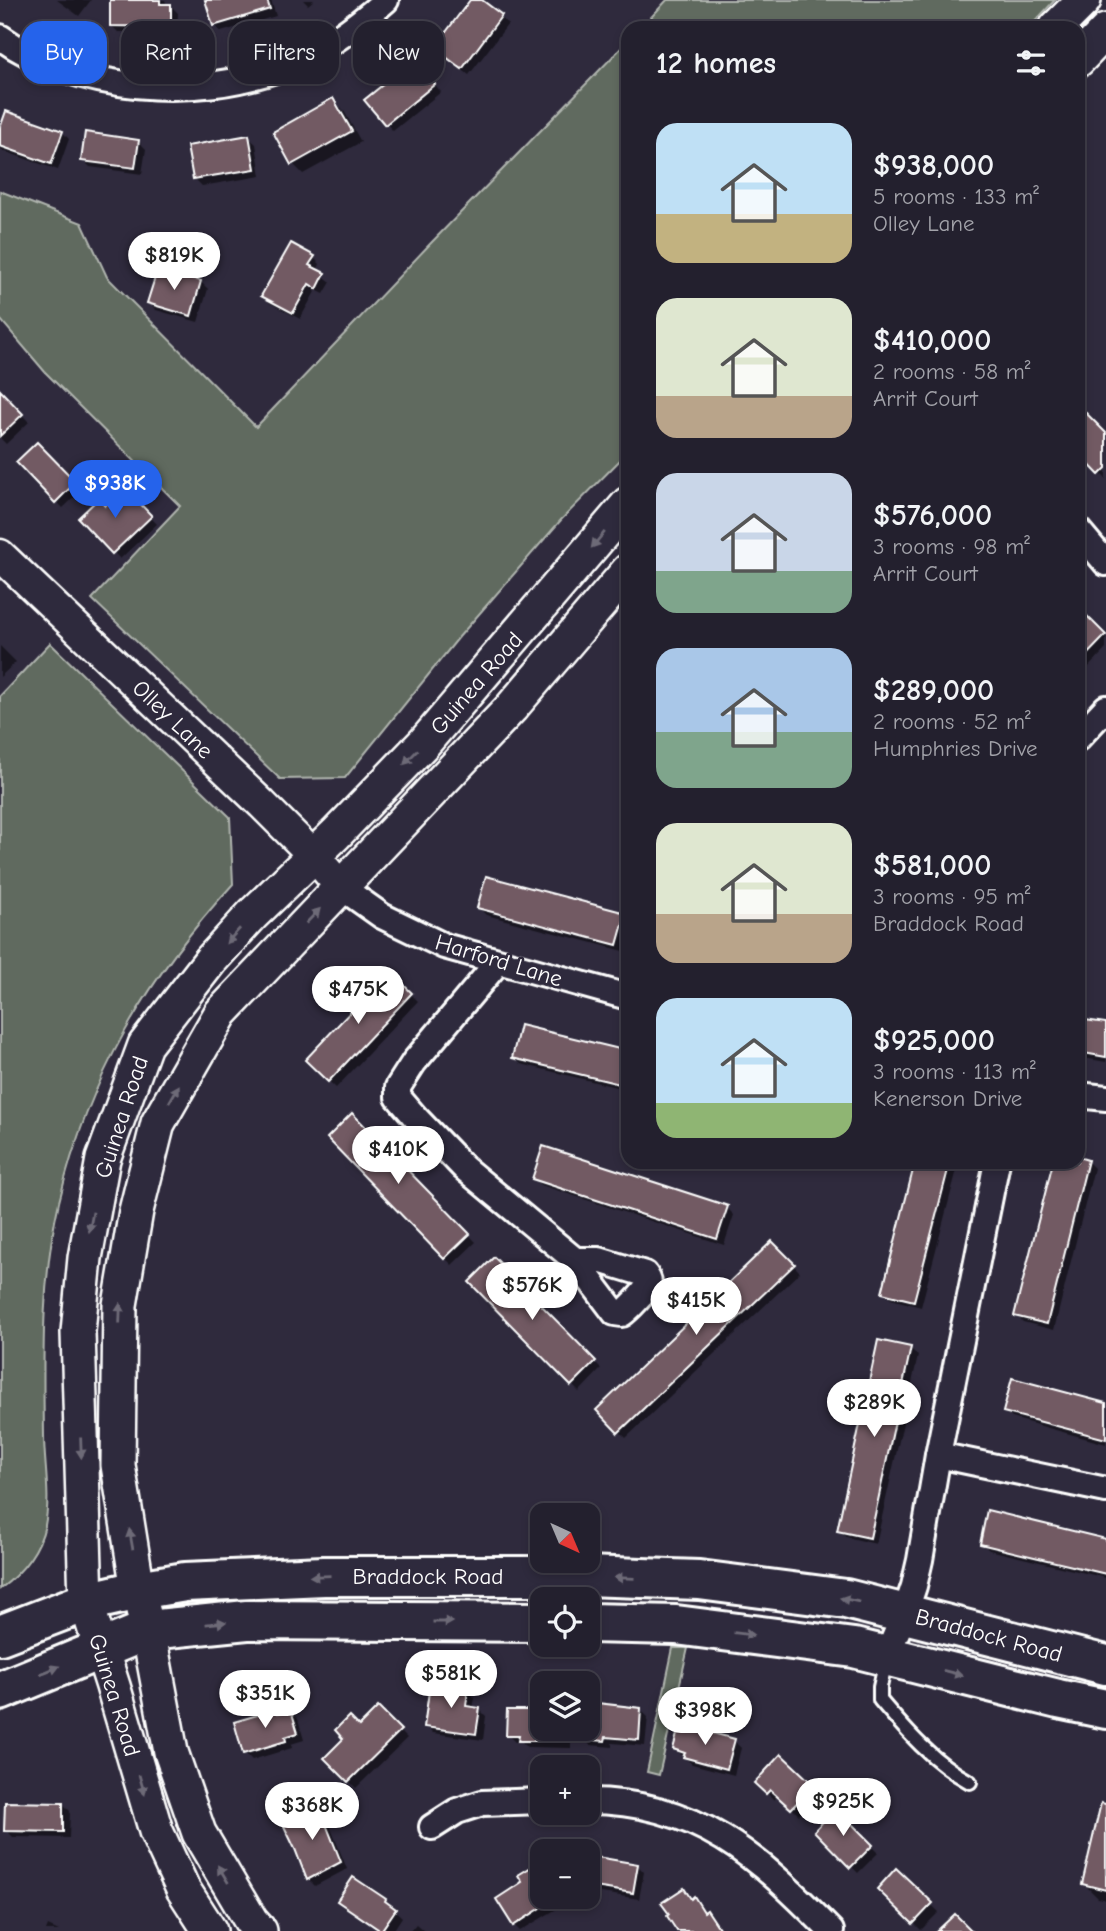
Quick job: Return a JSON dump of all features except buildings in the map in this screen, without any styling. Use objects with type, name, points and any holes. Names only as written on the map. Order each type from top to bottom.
[{"type":"main road","points":[[1063,21],[1084,0]]},
{"type":"main road","points":[[1085,53],[1106,32]]},
{"type":"main road","name":"Guinea Road","points":[[211,1931],[183,1889],[156,1831],[86,1602],[78,1332],[85,1258],[103,1159],[145,1045],[210,961],[253,914],[314,856],[424,743],[621,512]]},
{"type":"main road","name":"Guinea Road","points":[[260,1931],[251,1921],[199,1833],[172,1752],[138,1590],[118,1465],[120,1305],[136,1211],[158,1123],[221,1013],[511,708],[621,579]]},
{"type":"main road","name":"Braddock Road","points":[[0,1635],[86,1602],[185,1582],[324,1576],[635,1578],[699,1580],[846,1599],[1106,1665]]},
{"type":"main road","name":"Braddock Road","points":[[0,1691],[148,1630],[247,1620],[530,1622]]},
{"type":"main road","name":"Braddock Road","points":[[600,1623],[676,1626],[854,1648],[1106,1709]]},
{"type":"street","points":[[0,37],[35,58],[103,81],[166,88],[207,86],[252,77],[308,57],[366,19],[387,0]]},
{"type":"street","points":[[1085,538],[1106,563]]},
{"type":"street","name":"Olley Lane","points":[[0,555],[262,804],[341,887]]},
{"type":"street","points":[[1085,730],[1106,708]]},
{"type":"street","name":"Harford Lane","points":[[341,887],[382,916],[444,946],[621,995]]},
{"type":"street","points":[[498,962],[414,1062],[398,1087],[398,1097],[464,1168],[575,1260]]},
{"type":"street","points":[[1085,1096],[1106,1098]]},
{"type":"street","points":[[887,1656],[905,1613],[920,1560],[938,1455],[996,1169]]},
{"type":"street","points":[[938,1455],[1106,1490]]},
{"type":"street","points":[[432,1827],[457,1811],[482,1803],[530,1801]]},
{"type":"street","points":[[600,1802],[648,1808],[688,1820],[711,1831],[752,1857],[775,1876],[818,1927]]},
{"type":"lane","points":[[887,1656],[880,1700],[909,1734],[950,1771],[970,1783]]},
{"type":"green space","points":[[667,0],[1055,0],[1036,21],[648,21]]},
{"type":"green space","points":[[621,48],[621,459],[561,520],[459,637],[345,778],[280,779],[92,599],[180,506],[45,372],[0,319],[0,191],[82,223],[107,277],[256,427]]},
{"type":"green space","points":[[50,643],[230,817],[233,884],[174,956],[125,1031],[87,1113],[72,1156],[53,1231],[46,1289],[43,1377],[47,1514],[42,1535],[28,1562],[0,1589],[0,696]]},
{"type":"green space","points":[[673,1648],[688,1648],[659,1775],[647,1772]]}]
